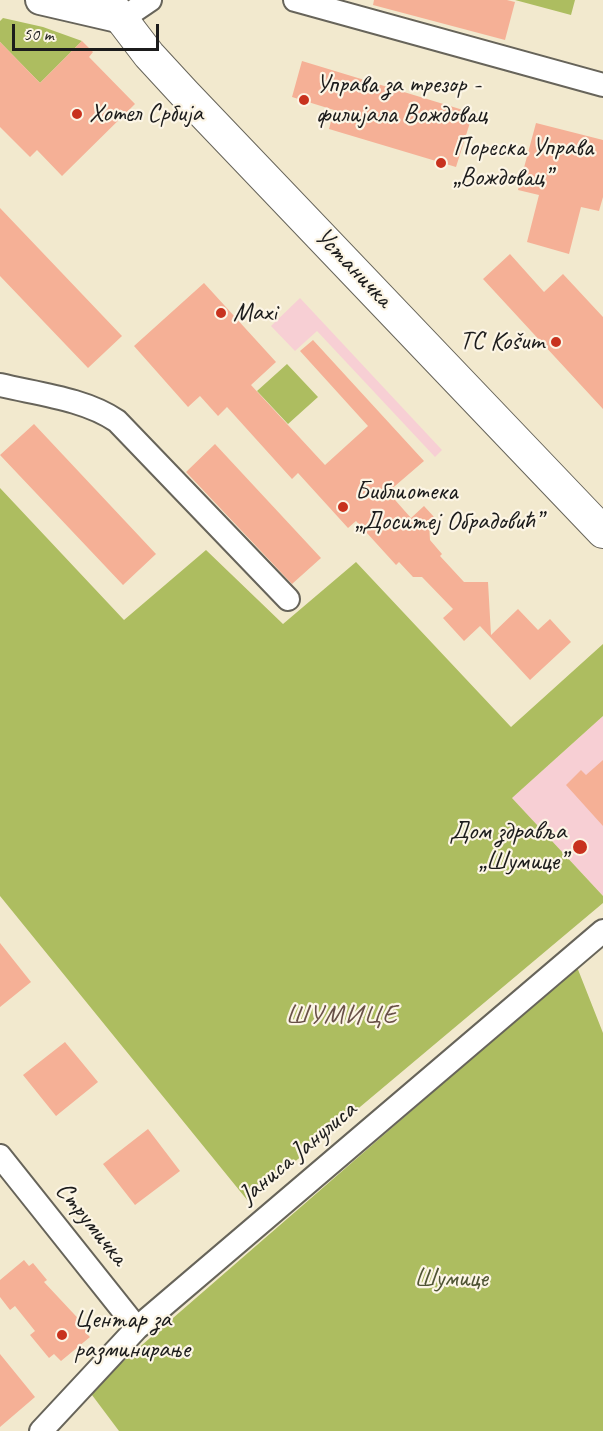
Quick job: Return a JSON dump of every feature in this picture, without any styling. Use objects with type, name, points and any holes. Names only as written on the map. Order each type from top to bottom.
[{"type":"main road","name":"Устаничка","points":[[114,10],[184,93],[603,532]]},
{"type":"street","points":[[40,0],[114,10],[150,0]]},
{"type":"street","points":[[295,0],[603,85]]},
{"type":"street","points":[[0,385],[105,413],[136,439],[288,599]]},
{"type":"street","name":"Јаниса Јанулиса","points":[[41,1431],[137,1328],[603,931]]},
{"type":"street","name":"Струмичка","points":[[0,1156],[137,1328]]},
{"type":"shaded area","points":[[300,298],[442,450],[435,457],[317,331],[295,351],[271,326]]},
{"type":"shaded area","name":"Дом здравља „Шумице”","points":[[603,716],[603,896],[512,798]]},
{"type":"green space","points":[[515,0],[575,0],[571,15]]},
{"type":"green space","points":[[3,18],[43,27],[82,41],[40,83],[0,42],[0,21]]},
{"type":"green space","points":[[287,364],[318,397],[288,424],[257,391]]},
{"type":"green space","points":[[0,488],[124,620],[206,550],[283,624],[356,562],[511,727],[603,644],[603,716],[512,798],[603,896],[603,903],[248,1201],[0,896]]},
{"type":"green space","name":"Шумице","points":[[577,967],[603,1033],[603,1431],[119,1431],[89,1391]]},
{"type":"building","points":[[374,0],[507,0],[515,2],[505,40],[373,5]]},
{"type":"building","name":"Хотел Србија","points":[[82,41],[93,52],[89,57],[135,104],[62,176],[37,150],[30,157],[0,127],[0,42],[40,83]]},
{"type":"building","points":[[302,61],[473,113],[456,167],[329,129],[334,110],[292,97]]},
{"type":"building","points":[[536,123],[603,140],[603,197],[599,211],[581,207],[569,254],[527,242],[539,195],[518,190]]},
{"type":"building","points":[[0,208],[122,336],[88,368],[0,276]]},
{"type":"building","points":[[510,254],[544,292],[563,274],[603,317],[603,409],[483,279]]},
{"type":"building","points":[[204,283],[276,362],[251,385],[325,465],[368,426],[300,351],[313,340],[424,461],[388,492],[411,518],[424,506],[435,518],[429,524],[430,540],[442,554],[440,556],[464,582],[488,582],[491,635],[518,609],[538,630],[550,619],[571,642],[530,680],[480,626],[464,641],[443,618],[453,609],[422,577],[413,577],[399,562],[396,565],[356,521],[348,528],[298,473],[292,479],[227,407],[218,416],[200,396],[188,407],[134,346]]},
{"type":"building","points":[[34,424],[156,554],[123,585],[0,455]]},
{"type":"building","points":[[215,444],[321,558],[292,584],[186,472]]},
{"type":"building","points":[[603,760],[603,826],[566,785],[581,770],[586,775]]},
{"type":"building","points":[[0,943],[31,982],[0,1007]]},
{"type":"building","points":[[65,1042],[98,1082],[56,1116],[23,1075]]},
{"type":"building","points":[[148,1129],[180,1171],[135,1205],[103,1164]]},
{"type":"building","points":[[24,1260],[29,1266],[33,1263],[47,1280],[44,1282],[88,1329],[85,1332],[90,1337],[61,1361],[54,1354],[49,1358],[30,1335],[35,1331],[15,1306],[10,1310],[0,1297],[0,1280]]},
{"type":"building","points":[[0,1354],[35,1397],[0,1427]]},
{"type":"place","name":"Управа за трезор - филијала Вождовац","points":[[304,100]]},
{"type":"place","name":"Хотел Србија","points":[[77,114]]},
{"type":"place","name":"Пореска Управа „Вождовац”","points":[[441,163]]},
{"type":"place","name":"Maxi","points":[[221,313]]},
{"type":"place","name":"TC Košum","points":[[556,342]]},
{"type":"place","name":"Библиотека „Доситеј Обрадовић”","points":[[343,507]]},
{"type":"place","name":"Дом здравља „Шумице”","points":[[580,847]]},
{"type":"place","name":"Центар за разминирање","points":[[62,1335]]},
{"type":"district","name":"ШУМИЦЕ","points":[[342,1016]]}]
